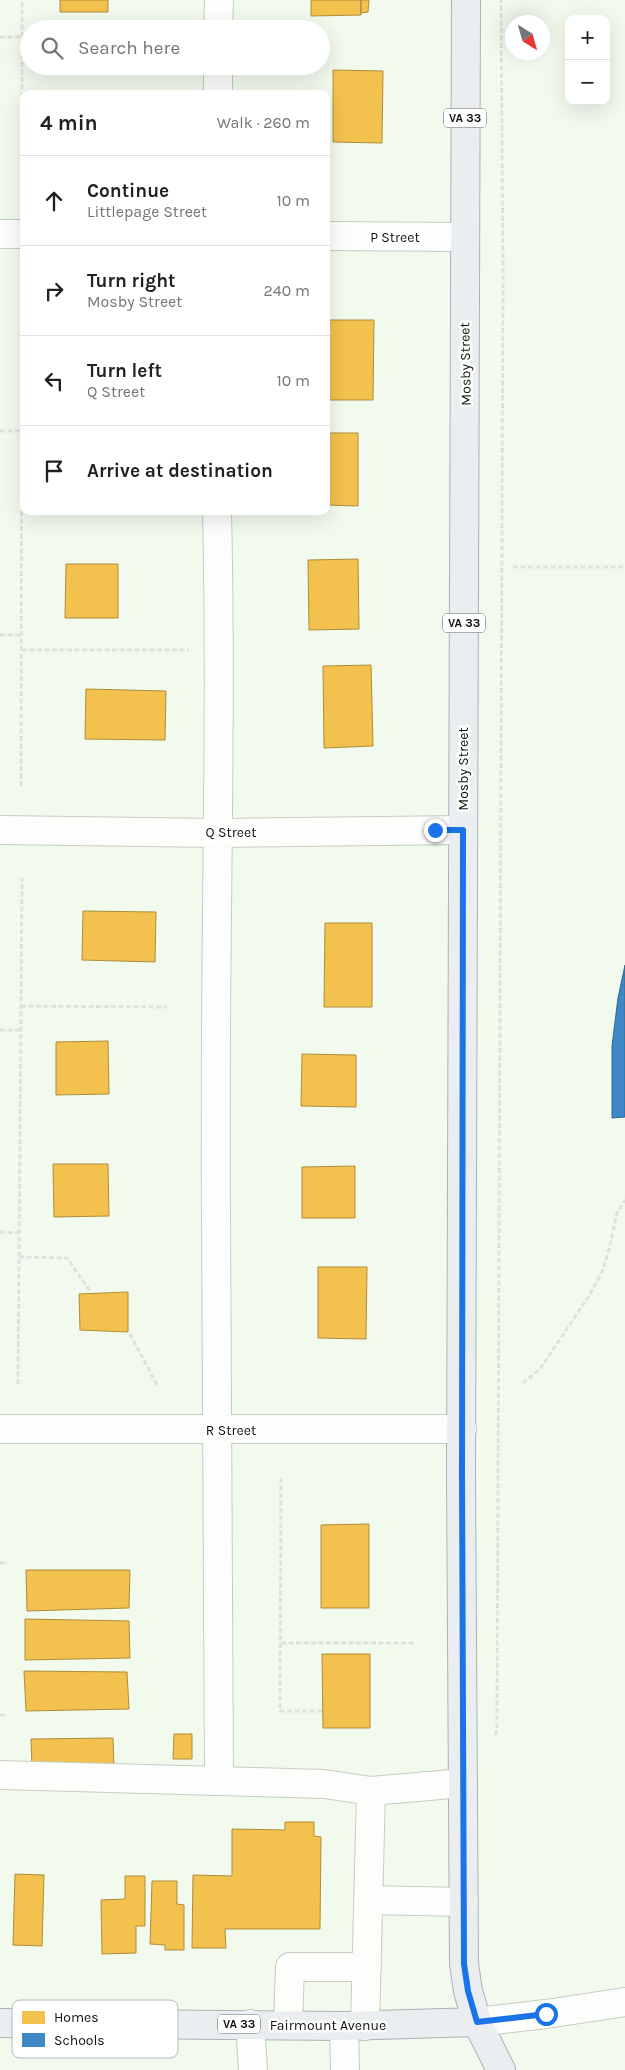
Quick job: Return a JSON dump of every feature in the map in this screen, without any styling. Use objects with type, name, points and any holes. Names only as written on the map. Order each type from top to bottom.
[{"type":"main road","name":"Mosby Street","points":[[466,0],[462,1430],[464,1964],[468,1991],[477,2022],[501,2070]]},
{"type":"main road","name":"Fairmount Avenue","points":[[178,2024],[355,2026],[477,2022]]},
{"type":"street","points":[[218,0],[218,20]]},
{"type":"street","points":[[218,75],[218,90]]},
{"type":"street","points":[[0,234],[20,234]]},
{"type":"street","name":"P Street","points":[[330,236],[464,237]]},
{"type":"street","points":[[217,515],[220,650],[216,1430],[219,1781]]},
{"type":"street","name":"Q Street","points":[[0,830],[218,833],[463,830]]},
{"type":"street","name":"R Street","points":[[0,1429],[462,1430]]},
{"type":"street","points":[[0,1775],[324,1784],[371,1791],[464,1783]]},
{"type":"street","points":[[345,2070],[367,1967],[371,1791]]},
{"type":"street","points":[[368,1900],[464,1902]]},
{"type":"street","points":[[288,2025],[290,1967],[367,1967]]},
{"type":"street","points":[[477,2022],[625,2002]]},
{"type":"street","points":[[250,2024],[252,2070]]},
{"type":"path","points":[[22,0],[22,20]]},
{"type":"path","points":[[497,1731],[503,185],[501,0]]},
{"type":"path","points":[[0,37],[20,38]]},
{"type":"path","points":[[22,75],[22,90]]},
{"type":"path","points":[[0,432],[20,432]]},
{"type":"path","points":[[21,515],[21,786]]},
{"type":"path","points":[[513,567],[625,567]]},
{"type":"path","points":[[0,635],[22,635]]},
{"type":"path","points":[[22,650],[220,650]]},
{"type":"path","points":[[18,1384],[22,878]]},
{"type":"path","points":[[21,1006],[167,1007]]},
{"type":"path","points":[[0,1030],[21,1030]]},
{"type":"path","points":[[523,1383],[540,1369],[589,1296],[602,1272],[610,1250],[617,1213],[625,1200]]},
{"type":"path","points":[[0,1232],[19,1232]]},
{"type":"path","points":[[19,1257],[67,1258],[90,1291]]},
{"type":"path","points":[[130,1334],[157,1385]]},
{"type":"path","points":[[281,1478],[280,1711],[323,1711]]},
{"type":"path","points":[[0,1563],[8,1563]]},
{"type":"path","points":[[281,1643],[414,1643]]},
{"type":"path","points":[[0,1715],[5,1715]]},
{"type":"building: Homes","points":[[60,0],[108,0],[108,12],[60,12]]},
{"type":"building: Homes","points":[[311,0],[361,0],[361,15],[311,16]]},
{"type":"building: Homes","points":[[361,0],[369,0],[368,12],[361,13]]},
{"type":"building: Homes","points":[[333,70],[383,71],[382,143],[333,142]]},
{"type":"building: Homes","points":[[330,320],[374,320],[373,400],[330,400]]},
{"type":"building: Homes","points":[[330,433],[358,433],[358,506],[330,505]]},
{"type":"building: Homes","points":[[358,559],[359,629],[309,630],[308,560]]},
{"type":"building: Homes","points":[[66,564],[118,564],[118,618],[65,618]]},
{"type":"building: Homes","points":[[371,665],[373,746],[324,748],[323,666]]},
{"type":"building: Homes","points":[[86,689],[166,691],[165,740],[85,739]]},
{"type":"building: Homes","points":[[83,911],[156,912],[155,962],[82,960]]},
{"type":"building: Homes","points":[[325,923],[372,923],[372,1007],[324,1007]]},
{"type":"building: Homes","points":[[108,1041],[109,1094],[56,1095],[56,1042]]},
{"type":"building: Homes","points":[[302,1054],[356,1055],[356,1107],[301,1106]]},
{"type":"building: Homes","points":[[53,1164],[108,1164],[109,1216],[54,1217]]},
{"type":"building: Homes","points":[[355,1166],[355,1218],[302,1218],[302,1167]]},
{"type":"building: Homes","points":[[318,1267],[367,1267],[366,1339],[318,1338]]},
{"type":"building: Homes","points":[[128,1292],[128,1332],[80,1330],[79,1294]]},
{"type":"building: Homes","points":[[369,1524],[369,1608],[321,1608],[321,1525]]},
{"type":"building: Homes","points":[[26,1570],[130,1570],[129,1608],[27,1611]]},
{"type":"building: Homes","points":[[25,1619],[129,1621],[130,1658],[25,1660]]},
{"type":"building: Homes","points":[[322,1654],[370,1654],[370,1728],[323,1728]]},
{"type":"building: Homes","points":[[24,1671],[127,1672],[129,1709],[26,1711]]},
{"type":"building: Homes","points":[[174,1734],[192,1734],[192,1759],[173,1759]]},
{"type":"building: Homes","points":[[113,1738],[114,1766],[32,1768],[31,1739]]},
{"type":"building: Homes","points":[[285,1822],[314,1822],[314,1836],[321,1837],[320,1929],[225,1929],[226,1948],[192,1948],[193,1875],[232,1876],[232,1829],[285,1830]]},
{"type":"building: Homes","points":[[15,1874],[44,1875],[42,1946],[13,1945]]},
{"type":"building: Homes","points":[[125,1876],[145,1876],[145,1926],[136,1926],[136,1953],[102,1954],[101,1900],[125,1899]]},
{"type":"building: Homes","points":[[152,1881],[177,1881],[177,1904],[184,1905],[184,1950],[165,1950],[165,1945],[150,1944]]},
{"type":"building: Schools","points":[[625,965],[625,1117],[612,1118],[612,1046],[618,998]]},
{"type":"route","points":[[435,830],[463,830],[462,1474],[464,1964],[468,1991],[477,2022],[546,2014]]}]
